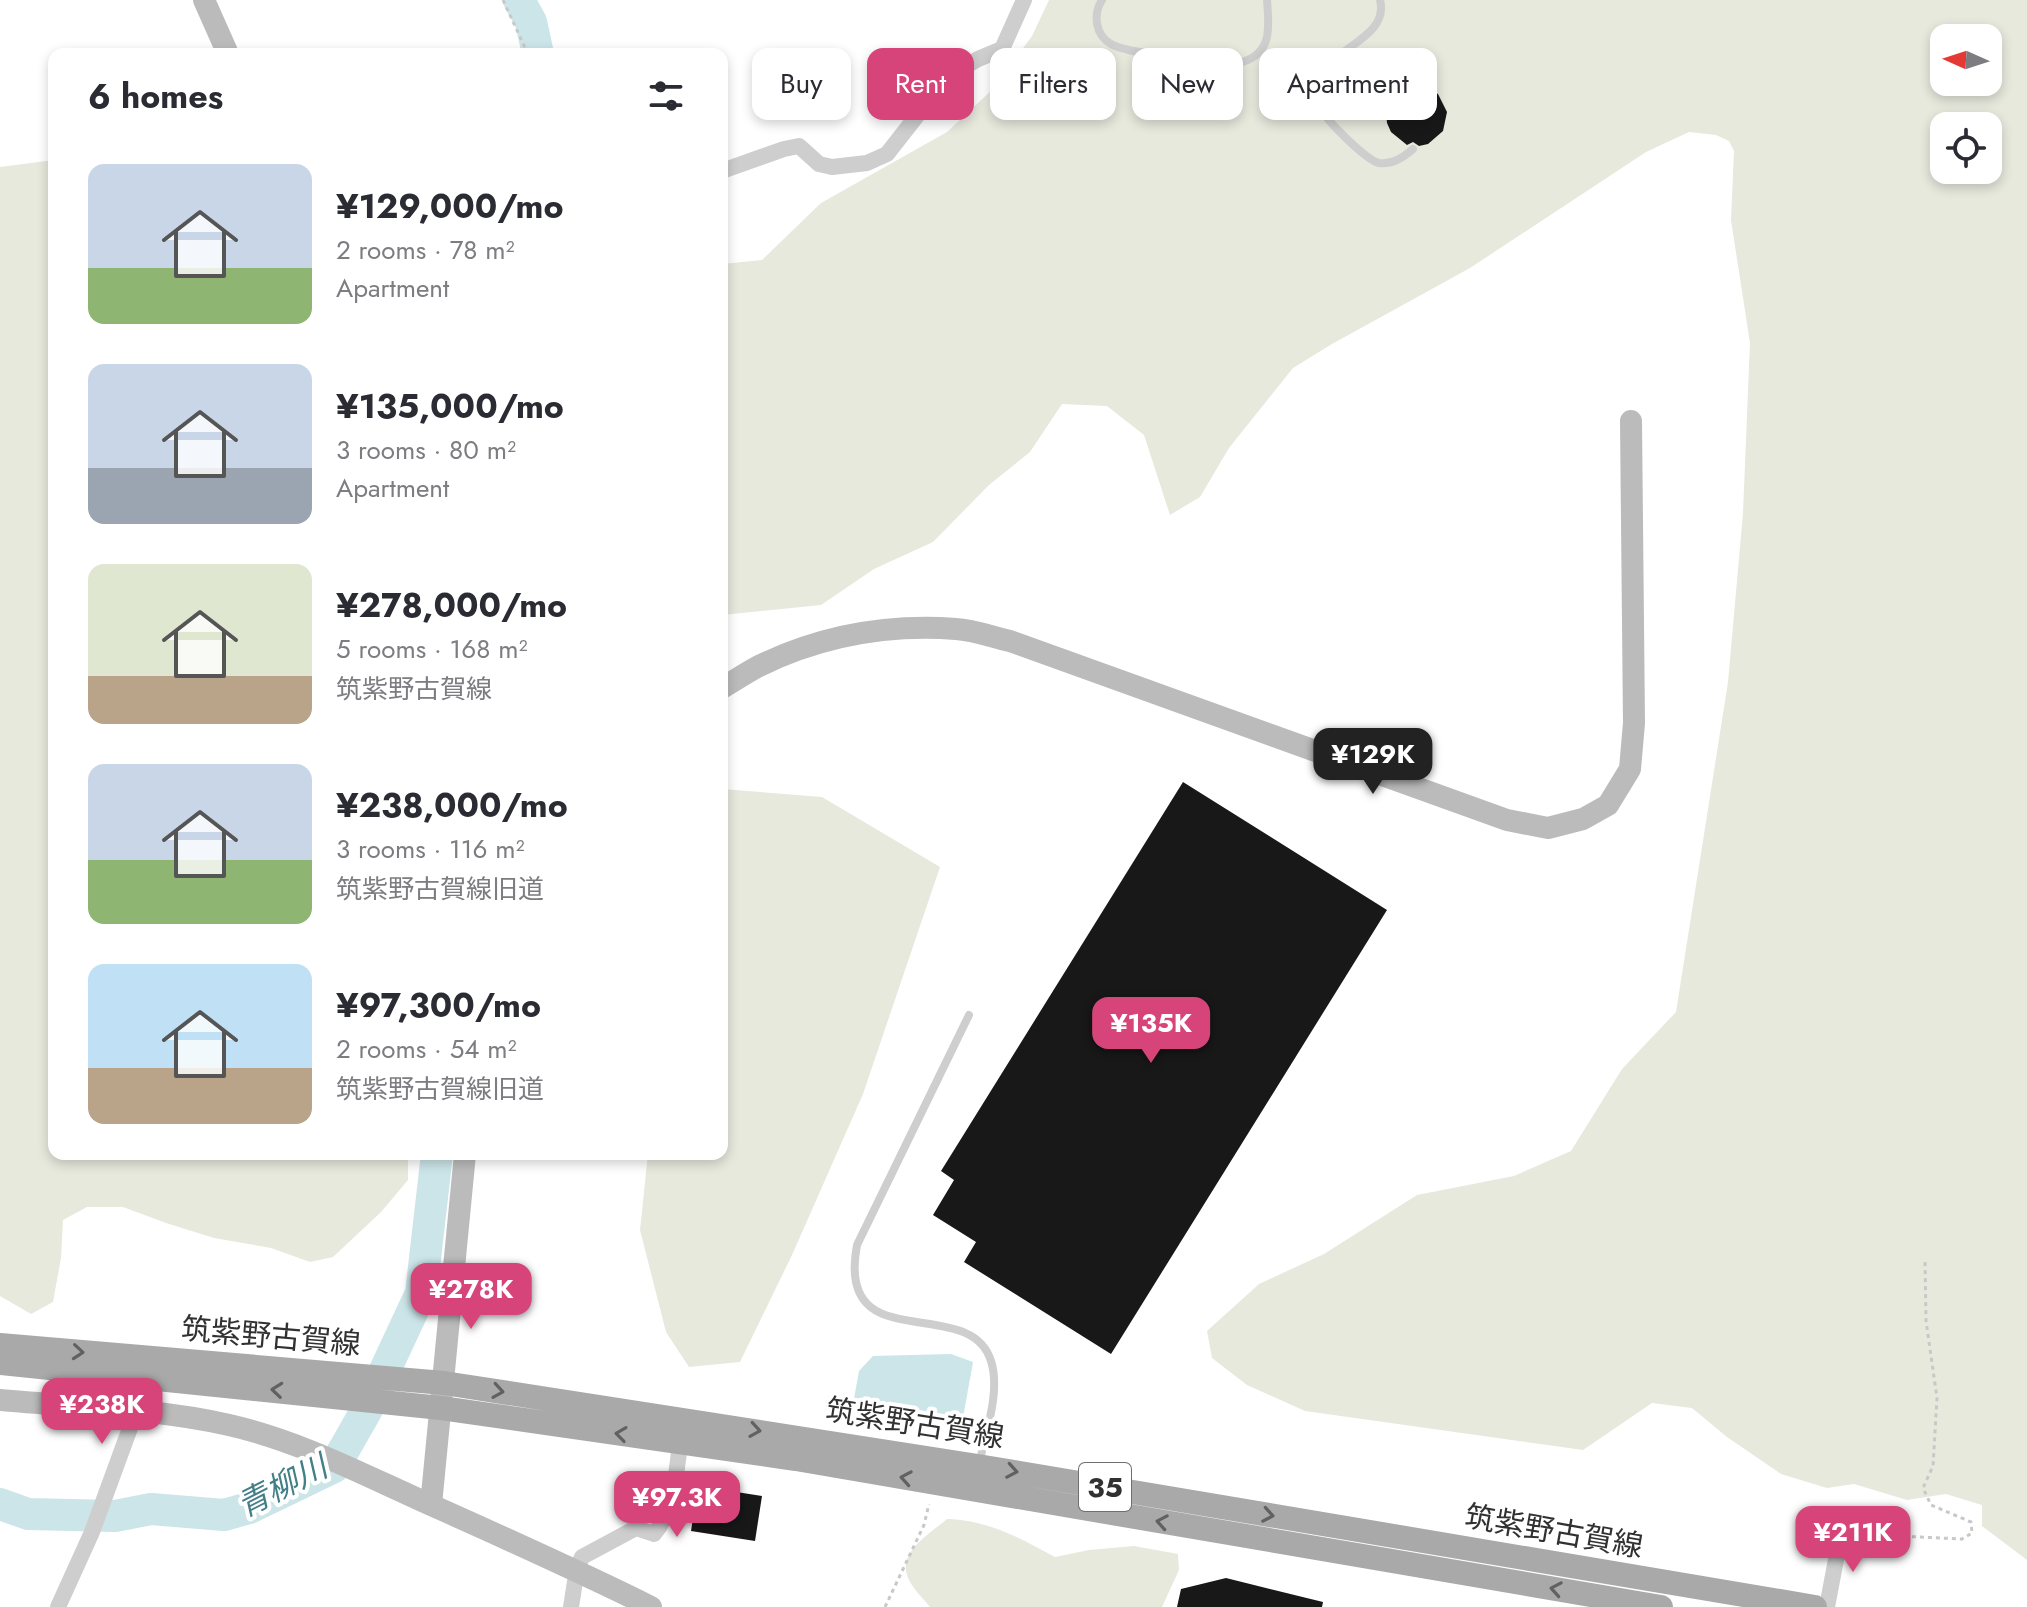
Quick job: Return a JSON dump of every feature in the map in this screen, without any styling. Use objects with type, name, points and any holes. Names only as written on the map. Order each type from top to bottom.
[{"type":"main road","name":"筑紫野古賀線","points":[[0,1345],[359,1388]]},
{"type":"main road","name":"筑紫野古賀線","points":[[0,1363],[388,1390],[444,1383],[978,1466],[1815,1607]]},
{"type":"main road","name":"筑紫野古賀線","points":[[388,1390],[441,1408],[933,1483],[1661,1607]]},
{"type":"street","points":[[204,0],[225,48]]},
{"type":"street","points":[[728,169],[799,146],[819,164],[832,167],[867,163],[887,154],[952,74],[1002,49],[1024,0]]},
{"type":"street","points":[[728,684],[757,667],[797,650],[853,634],[904,628],[959,629],[1010,641],[1507,820],[1548,828],[1583,819],[1608,805],[1630,769],[1634,723],[1631,421]]},
{"type":"street","points":[[431,1505],[464,1160]]},
{"type":"street","points":[[0,1400],[139,1412],[226,1424],[262,1433],[323,1456],[577,1569],[651,1607]]},
{"type":"street","points":[[58,1607],[92,1532],[133,1420],[139,1412]]},
{"type":"street","points":[[571,1607],[582,1557],[624,1532],[636,1528],[654,1534],[663,1524],[680,1443]]},
{"type":"street","points":[[1827,1607],[1841,1533]]},
{"type":"lane","points":[[1102,0],[1096,17],[1098,29],[1110,44],[1242,62],[1267,45],[1267,0]]},
{"type":"lane","points":[[1380,0],[1380,15],[1372,29],[1324,69],[1317,81],[1316,94],[1321,109],[1364,156],[1379,163],[1392,162],[1413,149]]},
{"type":"lane","points":[[969,1015],[857,1245],[853,1266],[857,1288],[872,1308],[890,1319],[955,1328],[976,1339],[991,1357],[993,1395],[978,1466]]},
{"type":"path","points":[[503,0],[525,48]]},
{"type":"path","points":[[1841,1533],[1962,1539],[1972,1533],[1971,1522],[1931,1505],[1923,1488],[1933,1466],[1937,1398],[1926,1321],[1925,1262]]},
{"type":"path","points":[[885,1607],[924,1525],[933,1483]]},
{"type":"shaded area","points":[[1049,0],[2027,0],[2027,1560],[1982,1526],[1982,1505],[1946,1494],[1907,1500],[1854,1484],[1827,1488],[1781,1474],[1727,1437],[1692,1408],[1652,1403],[1583,1450],[1305,1411],[1247,1385],[1212,1358],[1207,1331],[1259,1284],[1324,1254],[1417,1195],[1514,1176],[1571,1151],[1622,1069],[1676,1012],[1728,682],[1743,513],[1750,343],[1731,220],[1734,151],[1729,141],[1716,135],[1689,132],[1646,152],[1470,268],[1293,368],[1229,448],[1200,497],[1170,515],[1144,435],[1107,406],[1062,404],[1030,452],[989,485],[933,542],[874,569],[821,605],[728,614],[728,263],[762,260],[821,203],[947,132],[960,120],[974,120],[974,107],[990,92],[990,120],[1116,120],[1116,48],[1023,48]]},
{"type":"shaded area","points":[[48,161],[48,1160],[408,1160],[408,1180],[381,1212],[333,1257],[310,1262],[271,1248],[214,1238],[123,1207],[87,1207],[63,1220],[61,1258],[53,1302],[31,1314],[0,1296],[0,167]]},
{"type":"shaded area","points":[[728,789],[822,797],[940,867],[863,1094],[792,1255],[740,1362],[689,1367],[666,1332],[640,1230],[647,1160],[728,1160]]},
{"type":"shaded area","points":[[947,1519],[990,1527],[1055,1557],[1134,1546],[1178,1554],[1179,1570],[1162,1607],[930,1607],[911,1583],[906,1566],[918,1543]]},
{"type":"water","points":[[951,1354],[973,1362],[962,1423],[853,1404],[859,1371],[873,1356]]},
{"type":"building","points":[[1437,93],[1447,112],[1443,131],[1428,144],[1419,146],[1413,142],[1407,145],[1391,132],[1387,120],[1437,120]]},
{"type":"building","points":[[1183,782],[1387,910],[1111,1354],[964,1262],[976,1242],[933,1215],[954,1180],[941,1171]]},
{"type":"building","points":[[698,1486],[762,1496],[755,1541],[691,1531]]},
{"type":"building","points":[[1226,1578],[1323,1602],[1322,1607],[1177,1607],[1181,1589]]},
{"type":"waterway","name":"青柳川","points":[[519,0],[531,22],[537,48]]},
{"type":"waterway","name":"青柳川","points":[[0,1504],[28,1514],[115,1516],[151,1509],[224,1515],[249,1508],[334,1467],[366,1411],[421,1293],[436,1160]]}]
